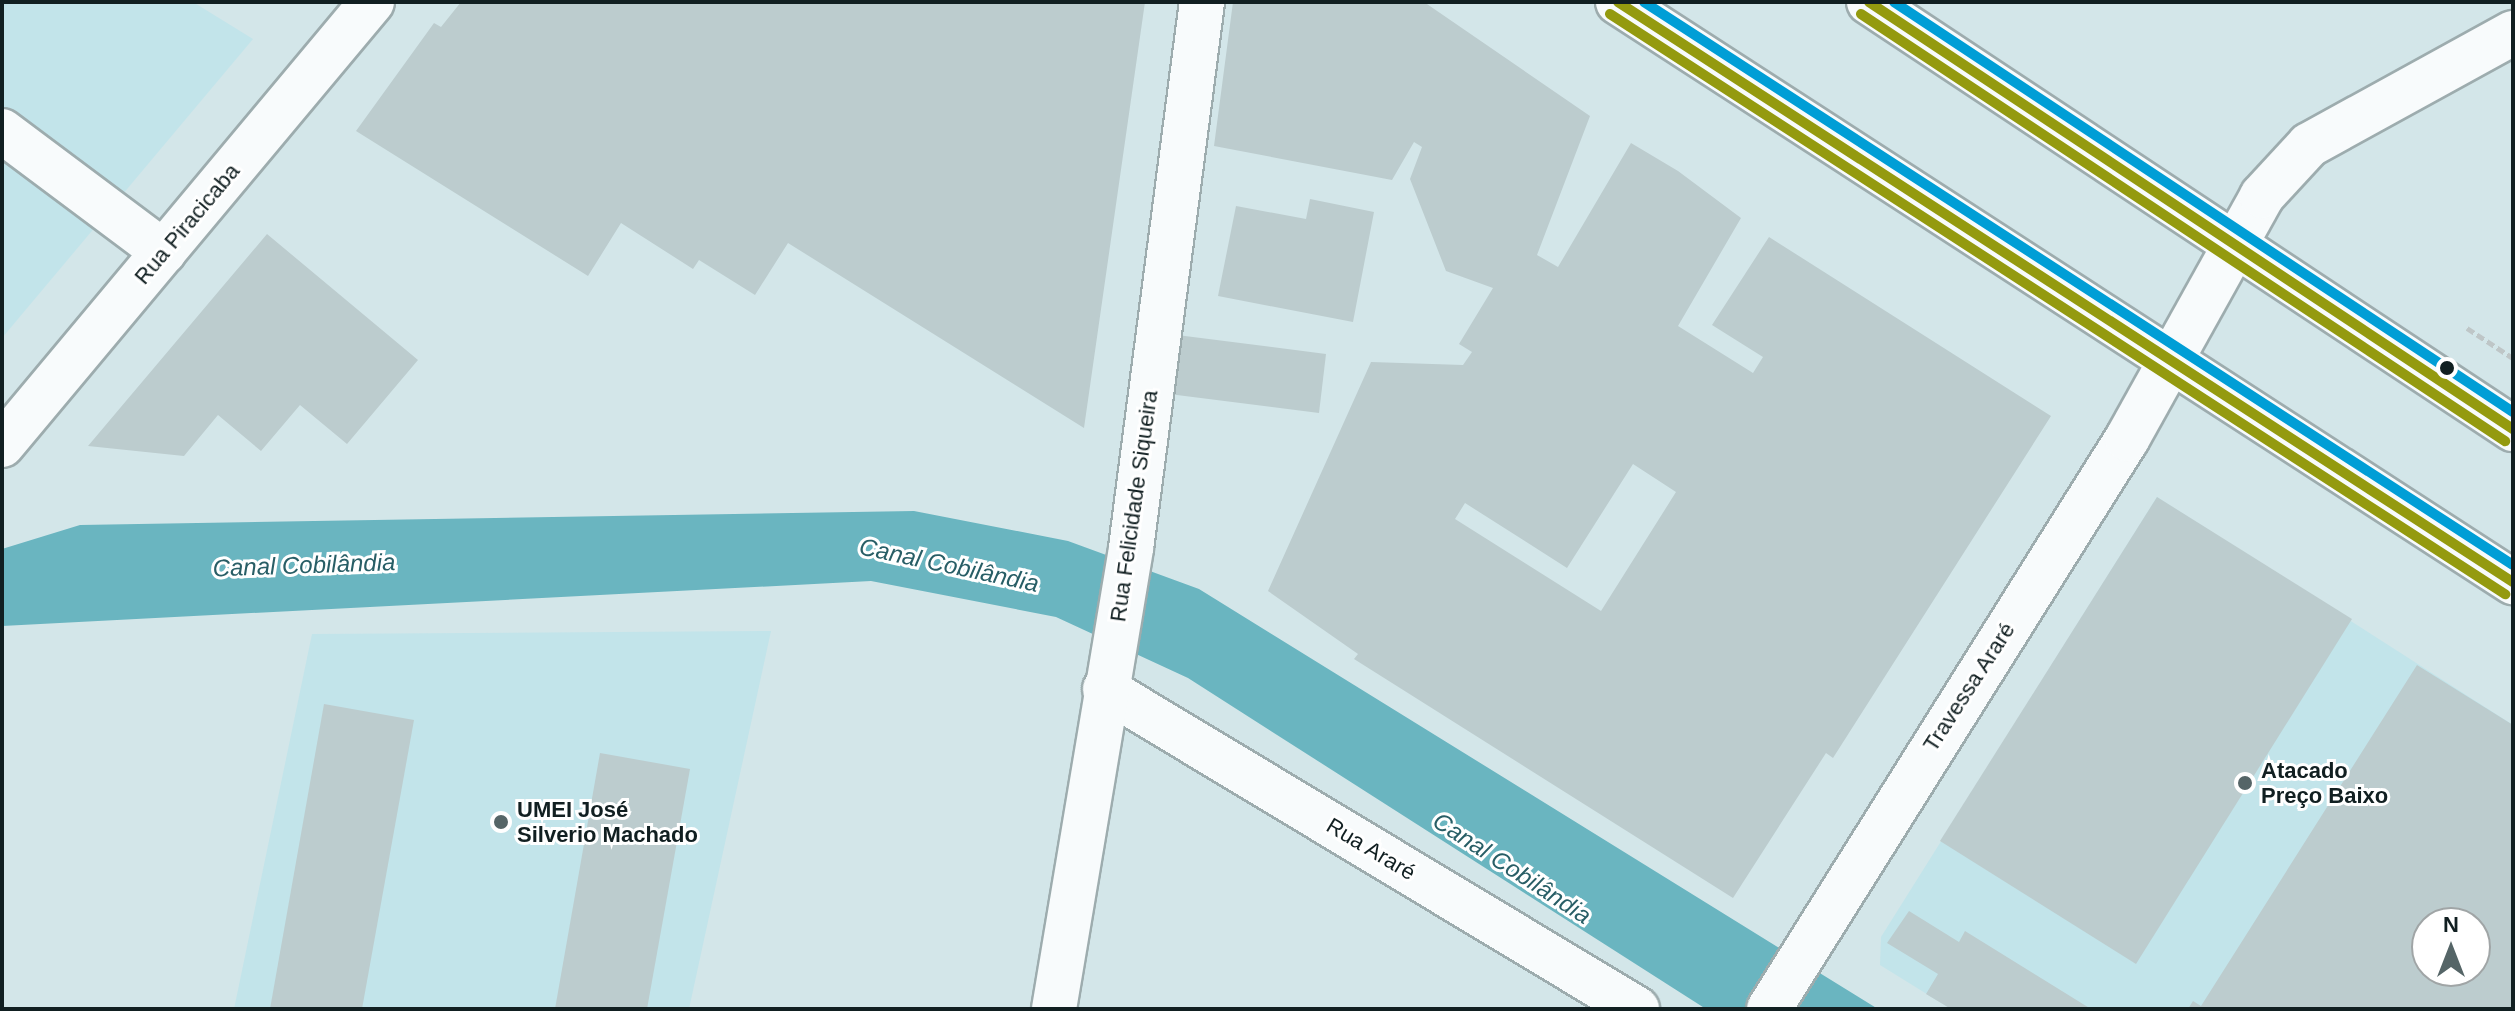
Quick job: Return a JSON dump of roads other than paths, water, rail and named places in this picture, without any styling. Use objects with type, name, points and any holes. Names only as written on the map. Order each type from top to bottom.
[{"type":"street","name":"Rua Felicidade Siqueira","points":[[1054,1009],[1131,548],[1202,2]]},
{"type":"street","points":[[1618,2],[2169,365],[2513,582]]},
{"type":"street","points":[[1869,2],[2513,429]]},
{"type":"street","name":"Rua Piracicaba","points":[[2,445],[370,3]]},
{"type":"street","name":"Travessa Araré","points":[[1769,1009],[1805,945],[2169,365],[2262,196],[2309,145],[2513,33]]},
{"type":"street","points":[[2,131],[164,252]]},
{"type":"street","name":"Rua Araré","points":[[1107,679],[1637,1009]]},
{"type":"water","name":"Canal Cobilândia","points":[[914,511],[1068,541],[1199,589],[1878,1009],[1706,1009],[1188,678],[1056,617],[871,581],[2,626],[2,549],[80,525]]},
{"type":"place","name":"Atacado Preço Baixo","points":[[2245,783]]},
{"type":"place","name":"UMEI José Silverio Machado","points":[[501,822]]}]
